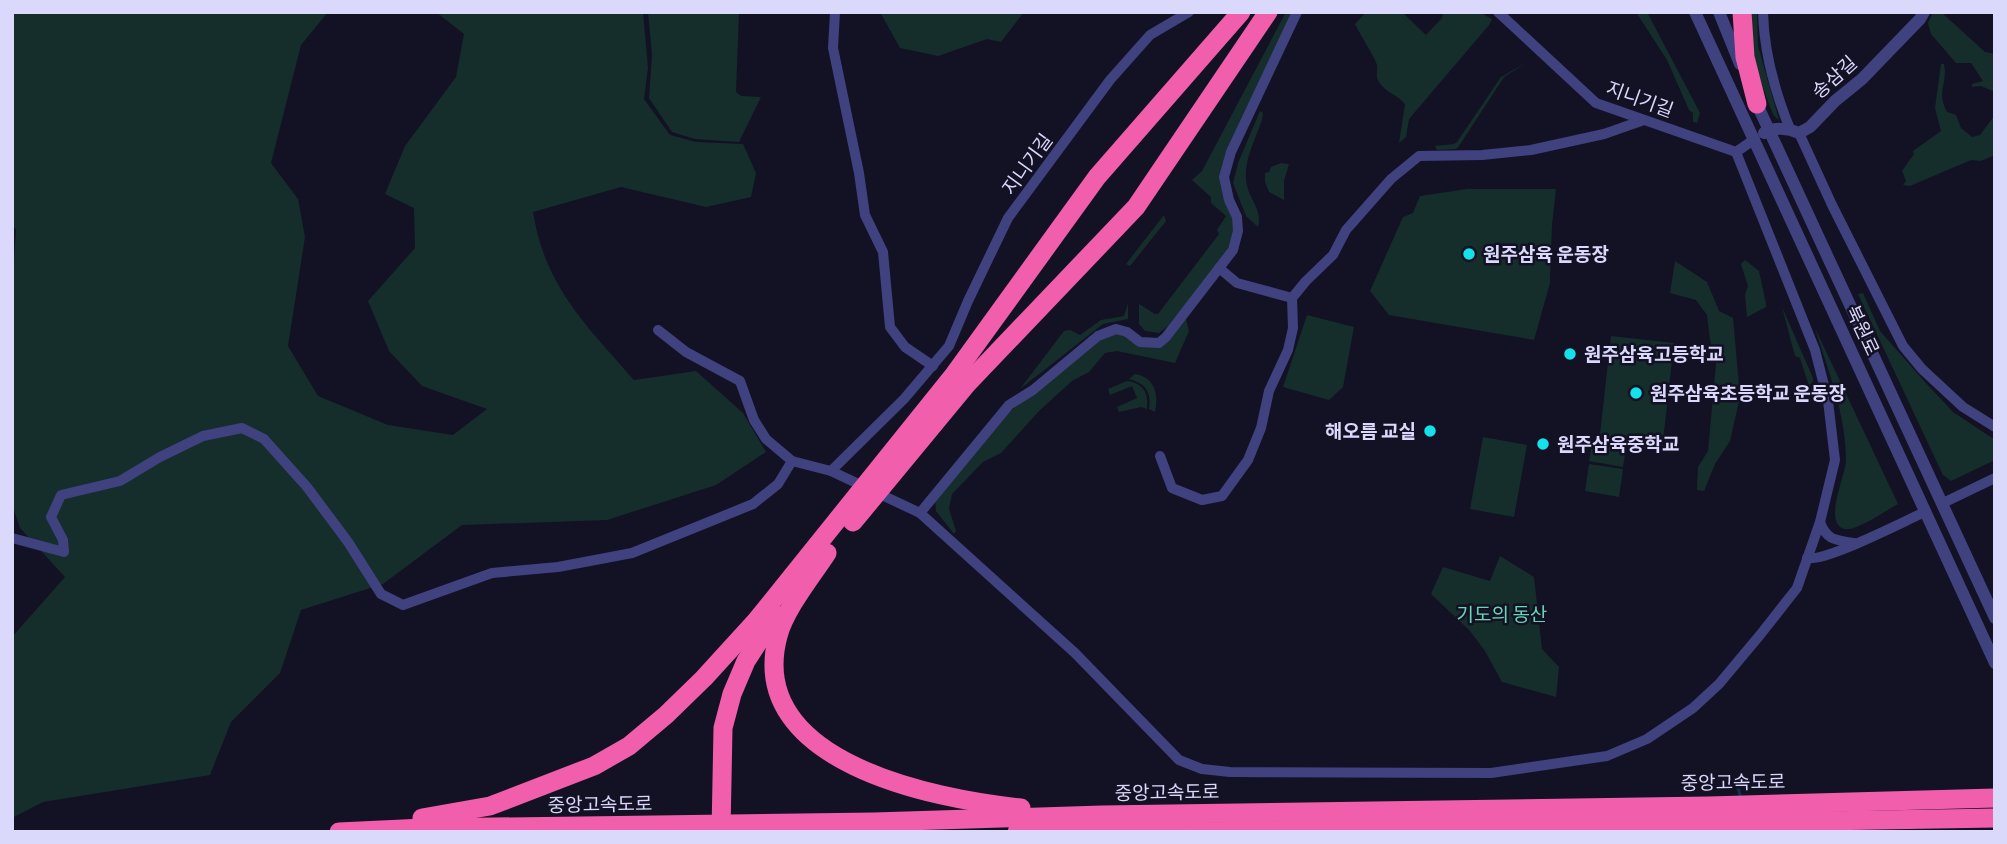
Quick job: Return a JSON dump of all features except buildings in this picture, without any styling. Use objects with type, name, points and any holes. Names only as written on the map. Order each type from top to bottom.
[{"type":"highway","points":[[711,832],[723,729],[732,694],[746,661],[768,625],[897,457],[1097,177],[1241,12]]},
{"type":"highway","points":[[897,457],[1136,206],[1268,12]]},
{"type":"highway","points":[[1742,12],[1745,57],[1757,104]]},
{"type":"highway","points":[[338,832],[490,806],[594,766],[629,746],[704,678],[831,542]]},
{"type":"highway","points":[[831,542],[779,632],[774,670],[780,696],[793,720],[812,739],[838,758],[870,773],[946,797],[990,805],[1102,816]]},
{"type":"highway","points":[[721,832],[716,800],[715,730],[723,695],[736,658],[756,621]]},
{"type":"highway","name":"중앙고속도로","points":[[1799,812],[1995,798]]},
{"type":"highway","name":"중앙고속도로","points":[[1195,832],[1799,812],[1988,818]]},
{"type":"highway","name":"중앙고속도로","points":[[338,832],[424,828],[1102,816],[1712,814]]},
{"type":"highway","name":"중앙고속도로","points":[[1017,832],[1188,832]]},
{"type":"street","points":[[835,12],[834,48],[865,215],[883,252],[890,327],[905,347],[933,366]]},
{"type":"street","name":"지니기길","points":[[831,471],[904,400],[949,346],[1008,218],[1118,71],[1150,35],[1189,12]]},
{"type":"street","points":[[919,513],[1009,405],[1033,390],[1098,336],[1116,329],[1127,332],[1140,342],[1159,343],[1233,250],[1238,231],[1237,217],[1229,200],[1224,177],[1231,152],[1297,12]]},
{"type":"street","name":"지니기길","points":[[1498,12],[1596,103],[1736,152]]},
{"type":"street","name":"북원로","points":[[1695,12],[1995,663]]},
{"type":"street","name":"북원로","points":[[1719,12],[1757,104],[1995,618]]},
{"type":"street","points":[[1763,12],[1764,39],[1777,97],[1903,346],[1922,369],[1963,407],[1995,426]]},
{"type":"street","name":"송삼길","points":[[1795,131],[1810,127],[1835,101],[1862,79],[1924,12]]},
{"type":"street","points":[[1160,456],[1172,488],[1202,500],[1222,496],[1231,486],[1248,460],[1261,428],[1269,391],[1288,350],[1293,328],[1292,298],[1334,255],[1346,230],[1391,179],[1419,156],[1482,155],[1531,150],[1604,134],[1644,120]]},
{"type":"street","points":[[658,330],[687,352],[740,381],[754,420],[766,439],[792,461],[831,471],[919,513],[1075,653],[1179,760],[1202,769],[1230,772],[1491,778],[1607,756],[1647,740],[1693,708],[1719,684],[1797,588],[1820,522],[1835,460],[1828,401],[1815,350],[1736,152],[1770,130],[1795,131]]},
{"type":"street","points":[[1219,268],[1237,283],[1292,298]]},
{"type":"street","points":[[12,538],[64,552],[63,540],[51,517],[61,495],[120,481],[160,457],[204,436],[243,428],[264,439],[307,487],[348,542],[381,594],[403,605],[492,573],[558,567],[632,553],[753,504],[778,484],[792,461]]},
{"type":"street","points":[[1807,558],[1812,560],[1831,554],[1995,478]]},
{"type":"street","points":[[1820,522],[1825,534],[1833,539],[1854,544]]},
{"type":"green space","points":[[12,12],[328,12],[301,45],[271,163],[298,199],[305,237],[288,346],[318,396],[388,425],[453,435],[487,409],[422,386],[389,351],[368,301],[415,248],[414,208],[385,194],[405,146],[456,77],[464,34],[436,12],[643,12],[648,68],[644,99],[670,135],[696,142],[743,144],[756,173],[751,197],[706,207],[621,187],[533,212],[539,238],[547,262],[570,304],[634,380],[696,371],[743,413],[766,452],[716,485],[607,520],[462,525],[383,584],[301,610],[280,673],[231,722],[210,775],[43,802],[12,818],[12,637],[65,577],[20,528],[12,504],[12,287],[16,230],[12,224]]},
{"type":"green space","points":[[648,12],[739,12],[736,92],[741,96],[761,97],[739,142],[695,139],[672,132],[649,98],[652,55]]},
{"type":"green space","points":[[880,12],[1024,12],[1001,42],[987,39],[938,56],[900,48]]},
{"type":"green space","points":[[1286,12],[1292,12],[1220,177],[1234,216],[1233,239],[1208,278],[1168,326],[1159,333],[1145,331],[1139,324],[1139,304],[1158,314],[1219,234],[1217,230],[1226,216],[1211,203],[1211,197],[1192,180],[1202,171]]},
{"type":"green space","points":[[1366,12],[1403,13],[1426,35],[1442,18],[1443,12],[1479,12],[1492,19],[1409,119],[1406,137],[1399,143],[1405,104],[1378,80],[1376,62],[1355,24]]},
{"type":"green space","points":[[1636,12],[1647,12],[1700,113],[1697,123],[1693,122],[1693,113],[1689,110],[1667,60]]},
{"type":"green space","points":[[1752,12],[1757,12],[1758,46],[1779,120],[1774,116],[1756,65],[1751,38]]},
{"type":"green space","points":[[1933,12],[1941,12],[1985,52],[1995,54],[1995,92],[1981,86],[1972,87],[1972,84],[1983,81],[1971,63],[1956,63],[1931,34],[1928,23]]},
{"type":"green space","points":[[1529,61],[1504,77],[1456,149],[1437,150],[1435,146],[1457,142],[1501,77]]},
{"type":"green space","points":[[1941,64],[1944,64],[1945,71],[1942,93],[1944,105],[1947,112],[1956,115],[1961,128],[1972,137],[1980,135],[1995,115],[1995,155],[1981,161],[1971,160],[1910,186],[1903,185],[1906,181],[1902,171],[1914,154],[1913,151],[1941,131],[1935,108]]},
{"type":"green space","points":[[1260,111],[1263,113],[1262,120],[1246,169],[1249,191],[1258,211],[1258,227],[1246,216],[1233,183],[1238,163]]},
{"type":"green space","points":[[1281,163],[1289,164],[1284,181],[1284,200],[1269,192],[1265,182],[1265,173]]},
{"type":"green space","name":"원주삼육 운동장","points":[[1467,189],[1556,189],[1550,283],[1534,340],[1389,315],[1370,291],[1403,217],[1413,213],[1420,196]]},
{"type":"green space","points":[[1164,215],[1166,221],[1130,266],[1126,264]]},
{"type":"green space","points":[[1745,260],[1759,271],[1766,304],[1766,307],[1747,317],[1745,295],[1748,286],[1741,264]]},
{"type":"green space","points":[[1675,261],[1707,282],[1719,311],[1733,318],[1740,397],[1730,441],[1715,464],[1704,491],[1697,490],[1698,467],[1708,451],[1716,364],[1707,315],[1696,300],[1670,293]]},
{"type":"green space","points":[[1863,293],[1880,331],[1925,382],[1953,412],[1995,440],[1995,460],[1951,481],[1943,475],[1858,294]]},
{"type":"green space","points":[[1128,303],[1128,319],[1103,324],[1020,389],[1064,331],[1070,330],[1080,335],[1101,320],[1124,316]]},
{"type":"green space","points":[[1782,307],[1813,378],[1809,386],[1800,358],[1795,356]]},
{"type":"green space","points":[[1307,315],[1354,327],[1343,387],[1329,400],[1283,387]]},
{"type":"green space","points":[[1186,319],[1189,331],[1175,363],[1117,351],[1105,353],[1089,372],[1072,381],[1039,411],[1001,453],[983,462],[952,494],[949,509],[956,531],[954,534],[936,511],[935,500],[1008,413],[1099,341],[1116,333],[1161,347]]},
{"type":"green space","points":[[1815,328],[1898,504],[1850,529],[1838,525],[1835,518],[1846,460],[1845,443],[1835,393]]},
{"type":"green space","name":"원주삼육초등학교 운동장","points":[[1611,336],[1674,343],[1662,450],[1599,443]]},
{"type":"green space","points":[[1135,374],[1147,379],[1154,388],[1155,412],[1149,409],[1146,389],[1129,379]]},
{"type":"green space","points":[[1127,381],[1144,390],[1147,409],[1141,407],[1119,412],[1117,407],[1137,398],[1132,386],[1110,395],[1108,389]]},
{"type":"green space","points":[[1483,437],[1527,445],[1514,517],[1470,509]]},
{"type":"green space","points":[[1592,444],[1626,449],[1623,467],[1589,461]]},
{"type":"green space","points":[[1589,464],[1623,469],[1619,497],[1585,491]]},
{"type":"green space","name":"기도의 동산","points":[[1500,556],[1534,577],[1542,649],[1559,667],[1556,697],[1502,682],[1470,631],[1431,594],[1443,567],[1490,581]]},
{"type":"waterway","points":[[1737,784],[1741,799]]},
{"type":"place","name":"원주삼육 운동장","points":[[1469,254]]},
{"type":"place","name":"원주삼육고등학교","points":[[1570,354]]},
{"type":"place","name":"원주삼육초등학교 운동장","points":[[1636,393]]},
{"type":"place","name":"해오름 교실","points":[[1430,431]]},
{"type":"place","name":"원주삼육중학교","points":[[1543,444]]}]
